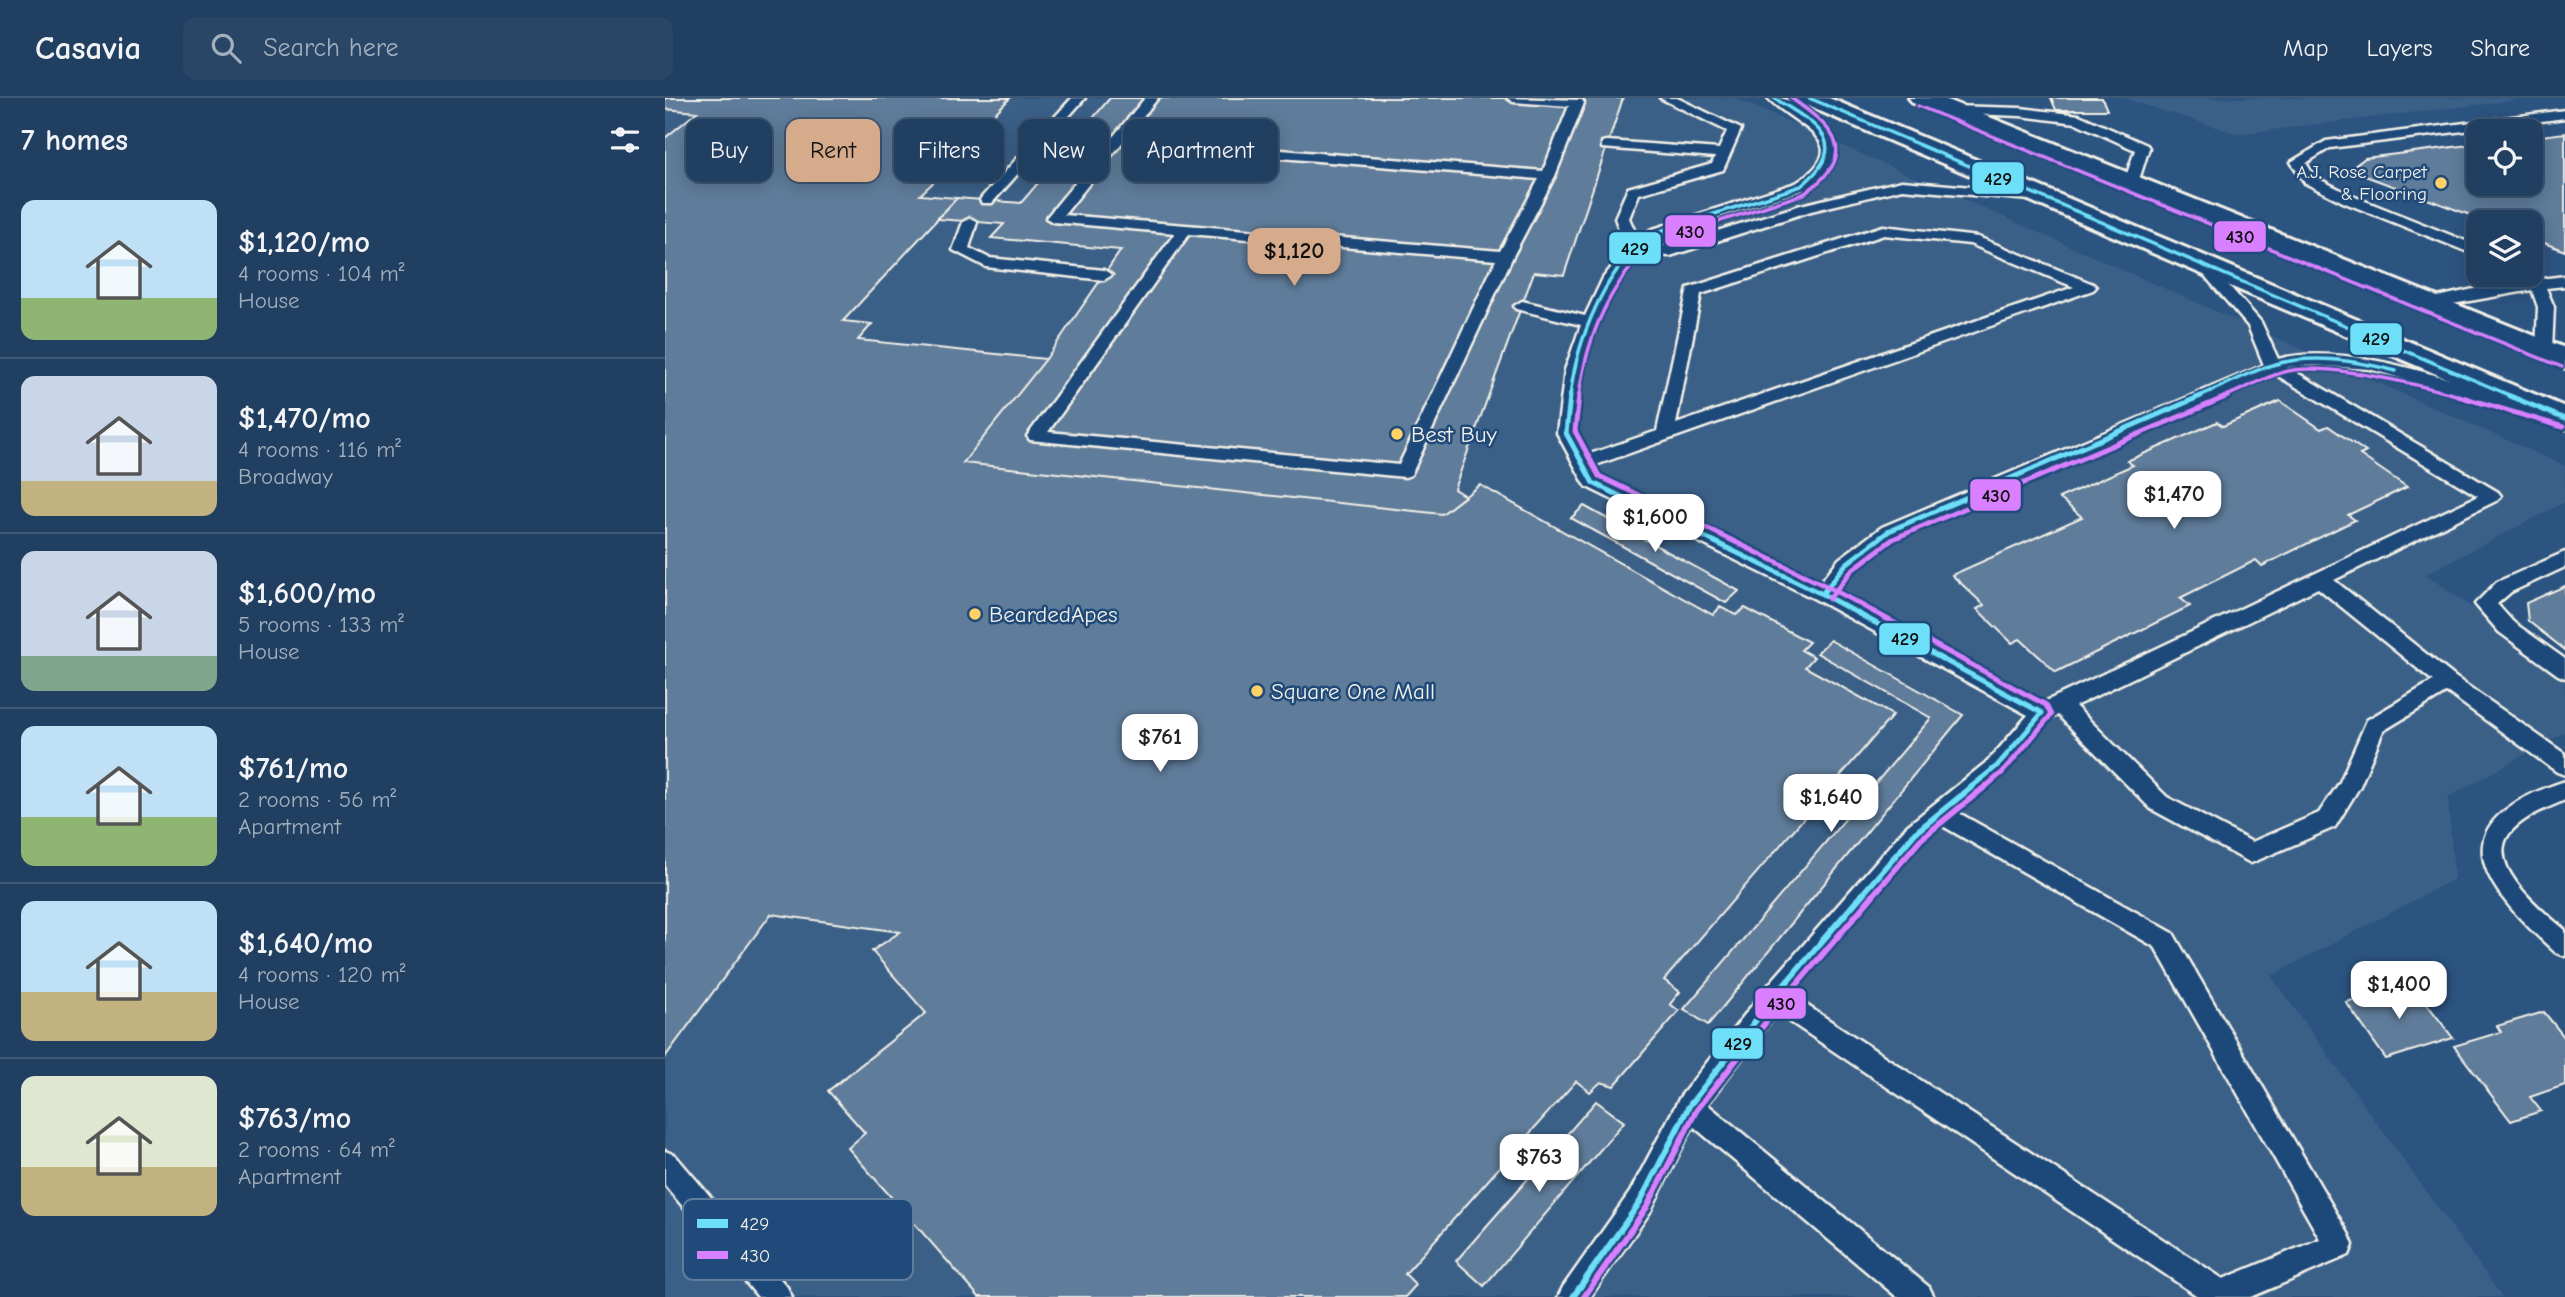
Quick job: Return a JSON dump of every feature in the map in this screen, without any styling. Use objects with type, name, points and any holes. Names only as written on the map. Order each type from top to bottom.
[{"type":"highway","points":[[1809,98],[2565,419]]},
{"type":"highway","points":[[1921,98],[2555,354]]},
{"type":"lane","points":[[988,200],[1079,98]]},
{"type":"lane","points":[[1152,98],[1053,218],[1505,256]]},
{"type":"lane","points":[[1185,229],[1037,436],[1405,471],[1505,256],[1548,176],[1572,100],[1513,98]]},
{"type":"lane","points":[[1634,249],[1622,218],[1633,191],[1718,167],[1734,129],[1665,98]]},
{"type":"lane","points":[[1774,98],[1809,119],[1823,133],[1830,148],[1829,159],[1821,174],[1801,186],[1655,233],[1634,249],[1611,278],[1590,321],[1573,370],[1566,433],[1593,483],[2051,709],[2159,803],[2251,853],[2327,820],[2349,786],[2375,726],[2448,682]]},
{"type":"lane","points":[[1951,110],[2020,112],[2078,119],[2142,148],[2131,183]]},
{"type":"lane","points":[[2466,246],[2350,200],[2310,180],[2298,162],[2326,145],[2379,136],[2565,114]]},
{"type":"lane","points":[[1607,145],[1724,154]]},
{"type":"lane","points":[[1278,154],[1548,176]]},
{"type":"lane","points":[[1634,249],[1670,251],[1806,208],[1902,185],[2044,198]]},
{"type":"lane","points":[[970,222],[961,250],[986,262],[1104,275]]},
{"type":"lane","points":[[1582,463],[2088,287],[1973,240],[1883,230],[1694,291],[1665,434]]},
{"type":"lane","points":[[1573,1297],[1640,1202],[1689,1106],[1774,997],[1915,833],[1997,766],[2051,709],[2492,496],[2272,365],[2255,325],[2204,266]]},
{"type":"lane","points":[[2543,280],[2561,282]]},
{"type":"lane","points":[[2430,303],[2503,287]]},
{"type":"lane","points":[[2537,287],[2546,307],[2555,354]]},
{"type":"lane","points":[[1522,306],[1590,321]]},
{"type":"lane","points":[[1822,594],[1846,564],[1888,531],[2272,365],[2312,359],[2370,364],[2565,419]]},
{"type":"lane","points":[[2565,559],[2504,587],[2485,604],[2506,627],[2565,670]]},
{"type":"lane","points":[[2319,579],[2448,682],[2565,766]]},
{"type":"lane","points":[[2565,790],[2522,810],[2497,833],[2492,861],[2507,890],[2565,945]]},
{"type":"lane","points":[[1774,997],[2218,1296],[2339,1245],[2164,940],[1939,813]]},
{"type":"lane","points":[[1689,1106],[1919,1297]]},
{"type":"lane","points":[[665,1164],[694,1199]]},
{"type":"lane","points":[[763,1280],[777,1297]]},
{"type":"shaded area","points":[[665,98],[1735,98],[2565,466],[2565,502],[2426,574],[2565,676],[2565,732],[2448,797],[2454,879],[2271,976],[2502,1297],[665,1297]]},
{"type":"shaded area","points":[[2123,98],[2532,98],[2238,134]]},
{"type":"building","name":"Square One Mall","points":[[665,98],[1010,98],[990,119],[894,119],[894,182],[934,182],[920,195],[957,198],[843,321],[872,324],[858,340],[1046,359],[963,463],[1442,514],[1480,485],[1713,615],[1720,607],[1736,615],[1745,608],[1809,642],[1801,650],[1814,657],[1805,667],[1893,715],[1664,980],[1680,992],[1670,1004],[1679,1011],[1614,1086],[1601,1082],[1590,1092],[1576,1081],[1405,1274],[1416,1285],[1405,1297],[979,1297],[913,1222],[913,1199],[893,1199],[848,1148],[865,1133],[828,1091],[926,1013],[872,951],[900,932],[771,914],[665,1057],[665,138],[686,121],[686,182],[772,182],[772,119],[688,119],[697,112],[665,109]]},
{"type":"building","points":[[1110,98],[1623,98],[1564,275],[1534,272],[1454,489],[1465,496],[1442,514],[963,463],[1046,359],[1121,250],[991,238],[1004,224],[937,219],[957,198],[1021,203],[1039,182],[1109,182],[1109,119],[1092,119]]},
{"type":"building","points":[[2051,98],[2102,98],[2107,110],[2056,110]]},
{"type":"building","points":[[2565,133],[2565,251],[2543,243],[2543,210],[2466,210],[2466,213],[2349,170],[2365,158],[2466,145],[2466,196],[2543,196],[2543,136]]},
{"type":"building","points":[[2280,401],[2321,429],[2328,426],[2366,452],[2360,455],[2407,487],[2348,515],[2355,520],[2262,566],[2256,560],[2180,598],[2190,606],[2056,672],[2020,639],[2012,643],[1977,609],[1984,605],[1952,575],[2082,517],[2059,498],[2133,465],[2127,461],[2217,422],[2223,426]]},
{"type":"building","points":[[1584,506],[1739,591],[1726,603],[1571,518]]},
{"type":"building","points":[[2565,586],[2565,650],[2528,621],[2526,603]]},
{"type":"building","points":[[1830,640],[1963,715],[1708,1025],[1684,1009],[1931,718],[1817,653]]},
{"type":"building","points":[[2411,983],[2453,1038],[2386,1059],[2346,1002]]},
{"type":"building","points":[[2544,1012],[2565,1038],[2565,1085],[2530,1097],[2541,1111],[2511,1121],[2454,1046],[2501,1032],[2497,1026]]},
{"type":"building","points":[[1596,1101],[1624,1122],[1484,1286],[1456,1261]]},
{"type":"transit line","name":"429","points":[[1573,1297],[1640,1202],[1689,1106],[1774,997],[1915,833],[1997,766],[2042,713],[1822,594],[1593,483],[1566,433],[1573,370],[1590,322],[1611,278],[1634,249],[1655,233],[1801,186],[1818,172],[1827,160],[1828,148],[1824,137],[1803,117],[1774,98]]},
{"type":"transit line","name":"430","points":[[1584,1297],[1647,1207],[1696,1111],[1781,1003],[1921,839],[2003,772],[2051,715],[2046,705],[1826,586],[1599,476],[1575,431],[1582,372],[1598,325],[1618,283],[1640,255],[1659,241],[1804,194],[1822,181],[1833,168],[1838,156],[1837,144],[1830,132],[1807,109],[1791,98]]},
{"type":"transit line","name":"429","points":[[1809,98],[2565,419]]},
{"type":"transit line","name":"430","points":[[1918,106],[2562,367]]},
{"type":"transit line","name":"429","points":[[1822,594],[1846,564],[1889,531],[2272,365],[2303,360],[2334,360],[2396,371]]},
{"type":"transit line","name":"430","points":[[1829,599],[1852,570],[1893,539],[2286,371],[2321,370],[2391,379],[2461,396],[2563,427]]},
{"type":"place","name":"A.J. Rose Carpet & Flooring","points":[[2441,183]]},
{"type":"place","name":"Best Buy","points":[[1397,434]]},
{"type":"place","name":"BeardedApes","points":[[975,614]]},
{"type":"place","name":"Square One Mall","points":[[1257,691]]}]
